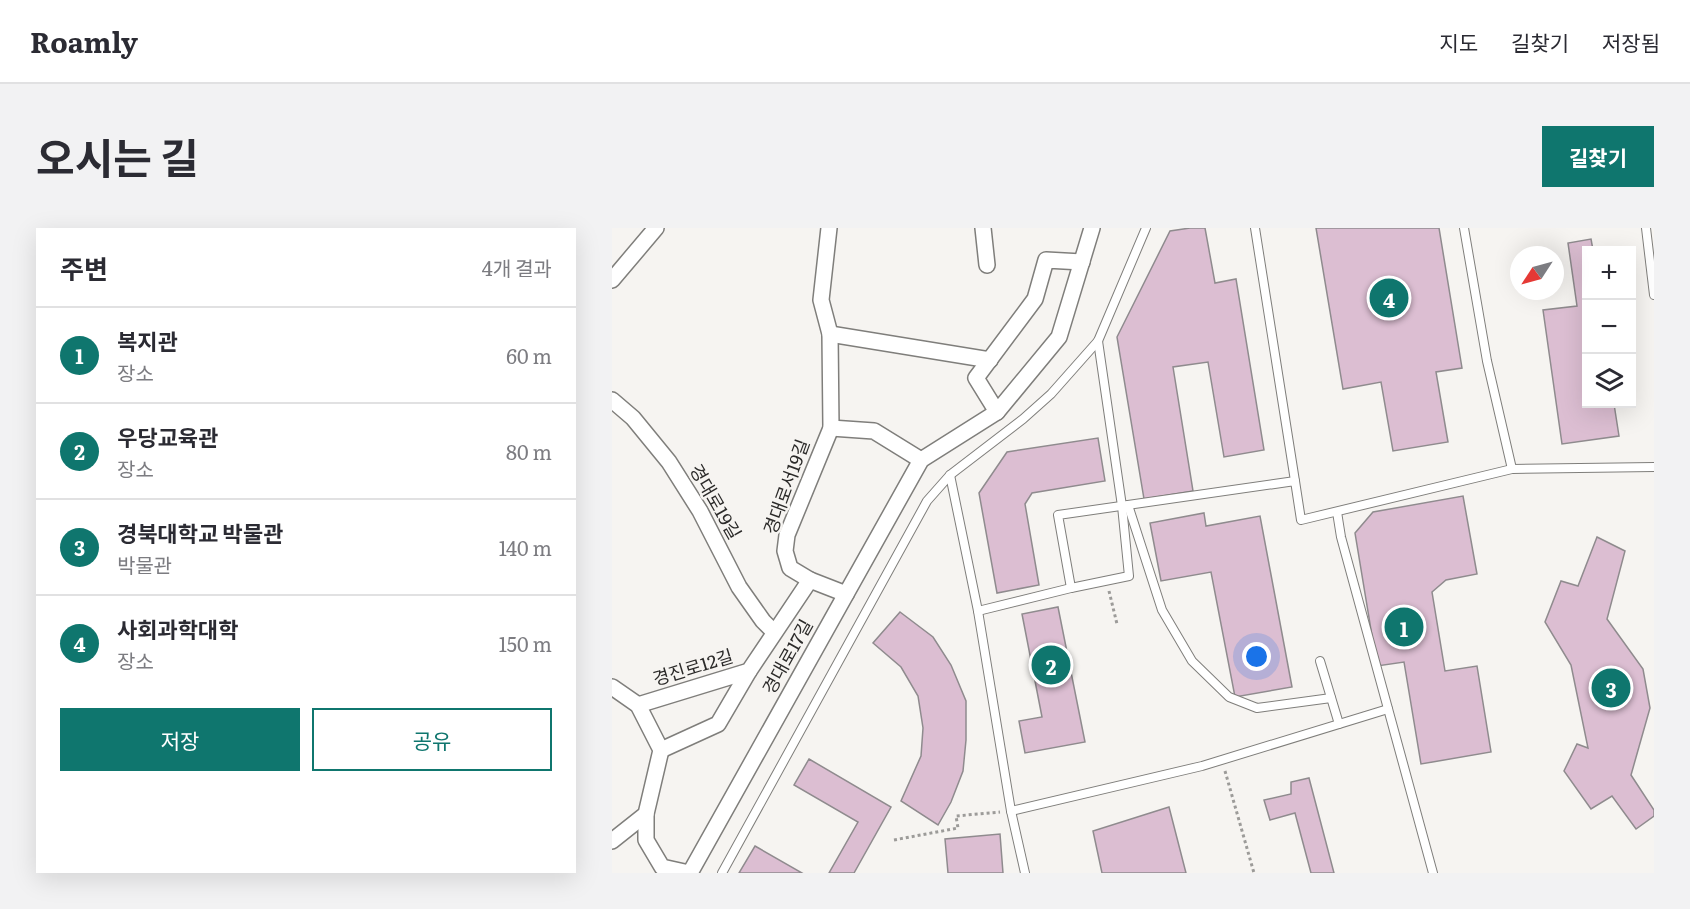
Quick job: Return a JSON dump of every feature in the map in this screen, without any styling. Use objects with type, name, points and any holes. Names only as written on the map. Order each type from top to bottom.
[{"type":"street","points":[[613,276],[656,228]]},
{"type":"street","name":"경대로서19길","points":[[810,580],[790,568],[785,551],[787,535],[831,428],[830,334],[821,300],[829,228]]},
{"type":"street","points":[[983,228],[987,265]]},
{"type":"street","name":"경대로17길","points":[[690,873],[921,460],[997,412],[1059,337],[1092,228]]},
{"type":"street","points":[[997,412],[976,378],[1035,299],[1046,260],[1082,262]]},
{"type":"street","points":[[830,334],[990,360]]},
{"type":"street","name":"경대로19길","points":[[612,400],[633,418],[669,462],[700,511],[739,587],[763,621],[774,632]]},
{"type":"street","points":[[831,428],[874,431],[921,460]]},
{"type":"street","points":[[774,632],[810,580],[846,594]]},
{"type":"street","name":"경진로12길","points":[[638,705],[749,671],[774,632]]},
{"type":"street","points":[[690,873],[662,867],[646,840],[646,814],[661,750],[718,724],[749,671]]},
{"type":"street","name":"경진로12길","points":[[613,692],[638,705],[661,750]]},
{"type":"street","points":[[612,841],[646,814]]},
{"type":"lane","points":[[722,873],[927,501],[950,476],[1051,394],[1098,341],[1146,228]]},
{"type":"lane","points":[[1255,228],[1301,520],[1512,469],[1654,466]]},
{"type":"lane","points":[[1464,228],[1487,362],[1512,469]]},
{"type":"lane","points":[[1646,228],[1654,295]]},
{"type":"lane","points":[[978,611],[1129,576],[1125,505],[1098,341]]},
{"type":"lane","points":[[950,476],[978,611],[1011,811],[1025,873]]},
{"type":"lane","points":[[1071,588],[1058,515],[1295,481]]},
{"type":"lane","points":[[1125,505],[1162,610],[1192,661],[1229,697],[1257,708],[1331,698]]},
{"type":"lane","points":[[1337,512],[1341,537],[1432,873]]},
{"type":"lane","points":[[1320,661],[1339,724]]},
{"type":"lane","points":[[1011,811],[1222,760],[1388,709]]},
{"type":"path","points":[[1107,580],[1117,624]]},
{"type":"path","points":[[1222,760],[1254,873]]},
{"type":"path","points":[[894,840],[958,828],[956,816],[1011,811]]},
{"type":"building","points":[[1205,228],[1215,283],[1236,279],[1264,450],[1224,457],[1208,362],[1173,367],[1193,491],[1144,499],[1117,337],[1170,231]]},
{"type":"building","points":[[1316,228],[1439,228],[1462,368],[1436,372],[1448,442],[1393,451],[1381,382],[1343,389]]},
{"type":"building","points":[[1591,239],[1592,246],[1582,246],[1582,408],[1615,408],[1619,436],[1562,444],[1543,310],[1577,306],[1568,243]]},
{"type":"building","points":[[1098,438],[1105,481],[1032,493],[1025,504],[1039,585],[997,593],[979,493],[1007,452]]},
{"type":"building","points":[[1463,496],[1477,574],[1446,580],[1432,592],[1445,671],[1477,666],[1491,752],[1421,764],[1404,662],[1377,666],[1355,533],[1373,512]]},
{"type":"building","points":[[1204,513],[1206,526],[1260,516],[1292,687],[1235,697],[1211,572],[1161,581],[1150,523]]},
{"type":"building","points":[[1597,537],[1625,551],[1607,619],[1643,669],[1650,708],[1631,775],[1654,810],[1654,816],[1636,829],[1612,796],[1591,809],[1564,771],[1577,744],[1588,748],[1571,665],[1545,622],[1561,581],[1578,586]]},
{"type":"building","points":[[1058,607],[1085,742],[1025,753],[1019,721],[1042,717],[1022,614]]},
{"type":"building","points":[[900,612],[933,637],[951,665],[966,701],[963,771],[951,802],[938,825],[901,801],[921,756],[923,728],[918,696],[901,667],[873,643]]},
{"type":"building","points":[[809,759],[891,807],[854,873],[829,873],[858,822],[794,785]]},
{"type":"building","points":[[1309,778],[1334,873],[1311,873],[1295,813],[1270,820],[1264,800],[1291,794],[1291,782]]},
{"type":"building","points":[[1169,807],[1186,873],[1102,873],[1093,831]]},
{"type":"building","points":[[1000,834],[1003,873],[948,873],[945,839]]},
{"type":"building","points":[[755,846],[802,873],[739,873]]},
{"type":"place","name":"사회과학대학","points":[[1389,298]]},
{"type":"place","name":"복지관","points":[[1404,627]]},
{"type":"place","name":"우당교육관","points":[[1051,665]]},
{"type":"place","name":"경북대학교 박물관","points":[[1611,688]]}]
